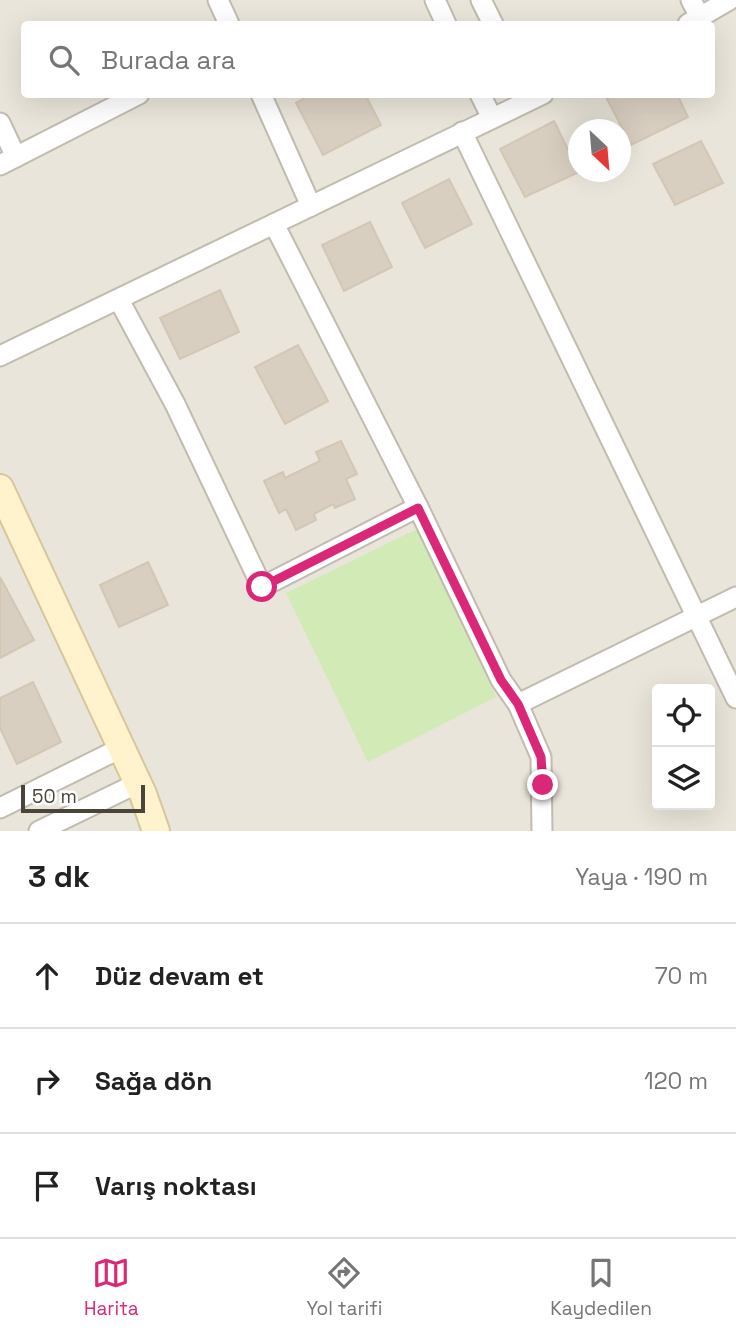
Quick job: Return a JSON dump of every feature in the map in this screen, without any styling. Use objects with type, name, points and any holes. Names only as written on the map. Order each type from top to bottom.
[{"type":"street","points":[[218,0],[228,21]]},
{"type":"street","points":[[435,0],[445,21]]},
{"type":"street","points":[[481,0],[492,21]]},
{"type":"street","points":[[693,14],[729,0]]},
{"type":"street","points":[[0,123],[8,161],[131,98]]},
{"type":"street","points":[[263,98],[312,206]]},
{"type":"street","points":[[482,98],[492,118]]},
{"type":"street","points":[[0,356],[530,98]]},
{"type":"street","points":[[462,132],[736,698]]},
{"type":"street","points":[[274,224],[418,508],[501,680],[518,704],[541,757],[542,831]]},
{"type":"street","points":[[119,300],[175,404],[262,587],[418,508]]},
{"type":"street","points":[[0,488],[138,783],[156,831]]},
{"type":"street","points":[[518,704],[698,618],[736,597]]},
{"type":"street","points":[[0,808],[121,748]]},
{"type":"street","points":[[39,831],[138,783]]},
{"type":"shaded area","points":[[0,0],[736,0],[736,831],[0,831]]},
{"type":"green space","points":[[417,529],[496,697],[368,762],[286,593]]},
{"type":"building","points":[[305,98],[367,98],[381,125],[323,155],[296,103]]},
{"type":"building","points":[[607,98],[679,98],[688,117],[631,145],[631,119],[617,119]]},
{"type":"building","points":[[554,121],[568,150],[568,177],[525,197],[500,149]]},
{"type":"building","points":[[701,141],[723,183],[675,205],[653,164]]},
{"type":"building","points":[[449,179],[472,224],[425,248],[402,203]]},
{"type":"building","points":[[370,222],[392,267],[344,291],[322,245]]},
{"type":"building","points":[[220,290],[239,332],[180,359],[160,318]]},
{"type":"building","points":[[298,345],[328,401],[285,424],[255,367]]},
{"type":"building","points":[[341,441],[357,474],[346,479],[355,499],[335,508],[333,504],[314,514],[316,520],[296,530],[286,509],[279,513],[264,481],[283,472],[285,478],[320,461],[316,452]]},
{"type":"building","points":[[148,562],[168,605],[119,627],[100,585]]},
{"type":"building","points":[[0,577],[34,640],[0,658]]},
{"type":"building","points":[[33,682],[61,742],[17,764],[0,728],[0,698]]},
{"type":"route","points":[[262,587],[418,508],[501,680],[518,704],[541,757],[543,785]]}]
